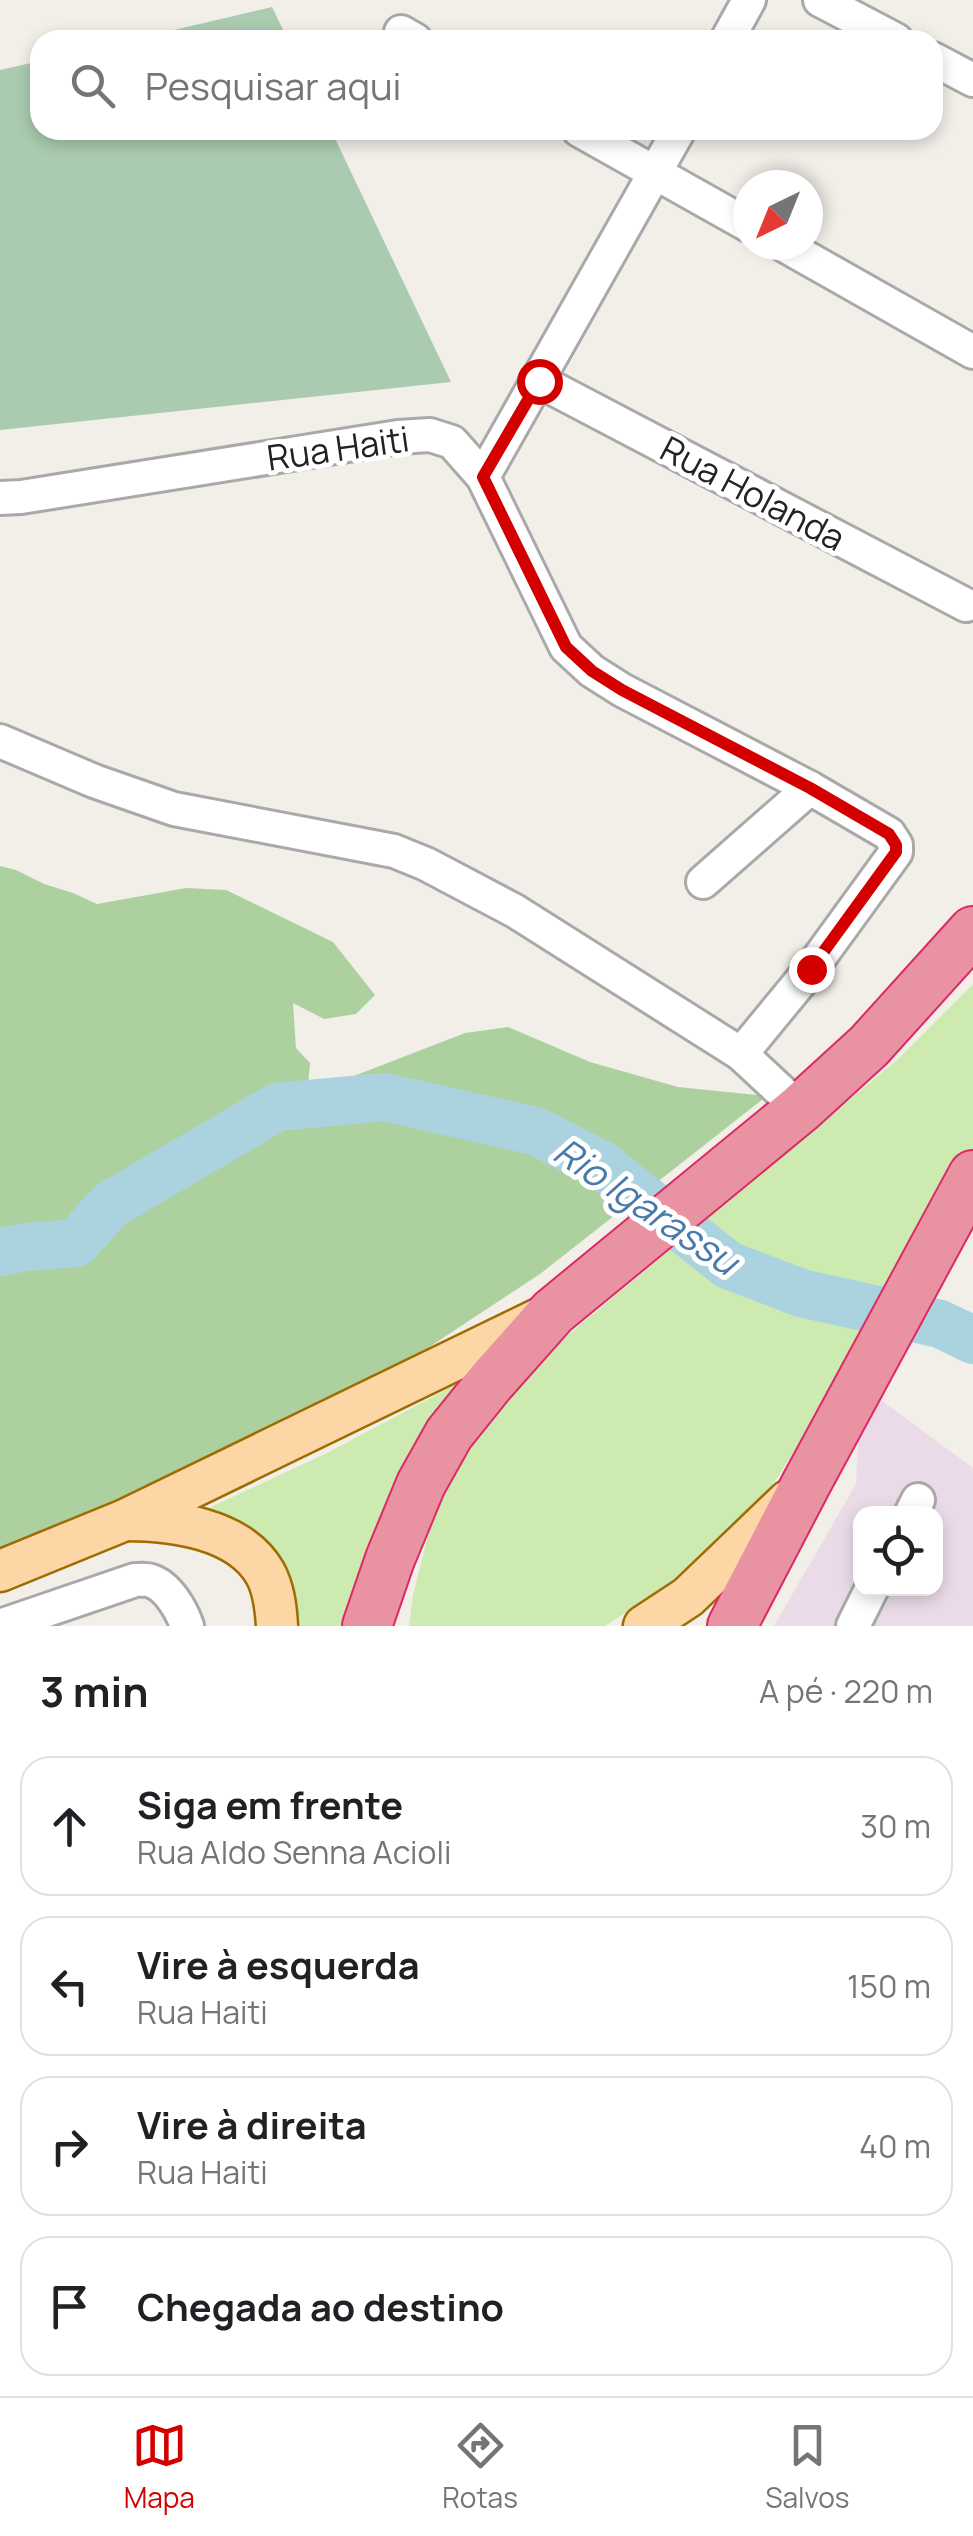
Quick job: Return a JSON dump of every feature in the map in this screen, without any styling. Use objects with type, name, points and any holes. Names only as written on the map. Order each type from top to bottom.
[{"type":"highway","points":[[368,1626],[421,1484],[449,1434],[565,1301],[800,1109],[868,1046],[973,931]]},
{"type":"highway","points":[[732,1626],[973,1175]]},
{"type":"main road","points":[[0,1571],[125,1520],[565,1301]]},
{"type":"main road","points":[[644,1626],[688,1596],[811,1474]]},
{"type":"main road","points":[[125,1520],[157,1520],[201,1528],[239,1546],[264,1572],[275,1604],[277,1626]]},
{"type":"street","points":[[732,30],[749,0]]},
{"type":"street","points":[[820,0],[877,30]]},
{"type":"street","points":[[943,65],[973,80]]},
{"type":"street","points":[[597,140],[733,216]]},
{"type":"street","points":[[483,477],[674,140]]},
{"type":"street","points":[[810,260],[973,352]]},
{"type":"street","name":"Rua Holanda","points":[[539,381],[966,604]]},
{"type":"street","name":"Rua Haiti","points":[[0,498],[414,436],[452,442],[483,477],[566,647],[592,671],[810,788],[889,834],[896,845],[896,852],[811,969],[741,1054]]},
{"type":"street","points":[[0,741],[94,781],[174,809],[394,850],[426,864],[515,911],[741,1054],[800,1109]]},
{"type":"street","points":[[703,882],[810,788]]},
{"type":"street","points":[[0,1626],[135,1580],[152,1581],[163,1588],[187,1626]]},
{"type":"street","points":[[853,1626],[868,1596]]},
{"type":"shaded area","points":[[861,1385],[973,1468],[973,1626],[774,1626],[856,1484]]},
{"type":"green space","points":[[272,7],[283,30],[174,30]]},
{"type":"green space","points":[[30,63],[30,140],[336,140],[451,382],[0,430],[0,70]]},
{"type":"green space","points":[[0,866],[97,904],[186,888],[226,890],[333,942],[375,995],[356,1014],[324,1019],[293,1003],[296,1048],[310,1063],[308,1086],[328,1086],[465,1033],[508,1027],[590,1062],[678,1087],[767,1096],[540,1274],[358,1394],[0,1550]]},
{"type":"green space","points":[[973,984],[973,1150],[882,1298],[831,1392],[778,1477],[755,1505],[708,1554],[605,1626],[409,1626],[430,1527],[456,1464],[474,1434],[568,1335],[898,1059]]},
{"type":"green space","points":[[466,1379],[419,1439],[391,1490],[367,1557],[351,1626],[295,1626],[264,1541],[239,1520],[209,1508],[327,1453]]},
{"type":"waterway","name":"Rio Igarassu","points":[[0,1252],[76,1243],[110,1205],[277,1107],[384,1097],[535,1131],[602,1165],[728,1265],[801,1293],[940,1324],[973,1340]]},
{"type":"route","points":[[539,381],[483,477],[566,647],[592,671],[622,690],[810,788],[889,834],[896,845],[896,852],[811,969]]}]
